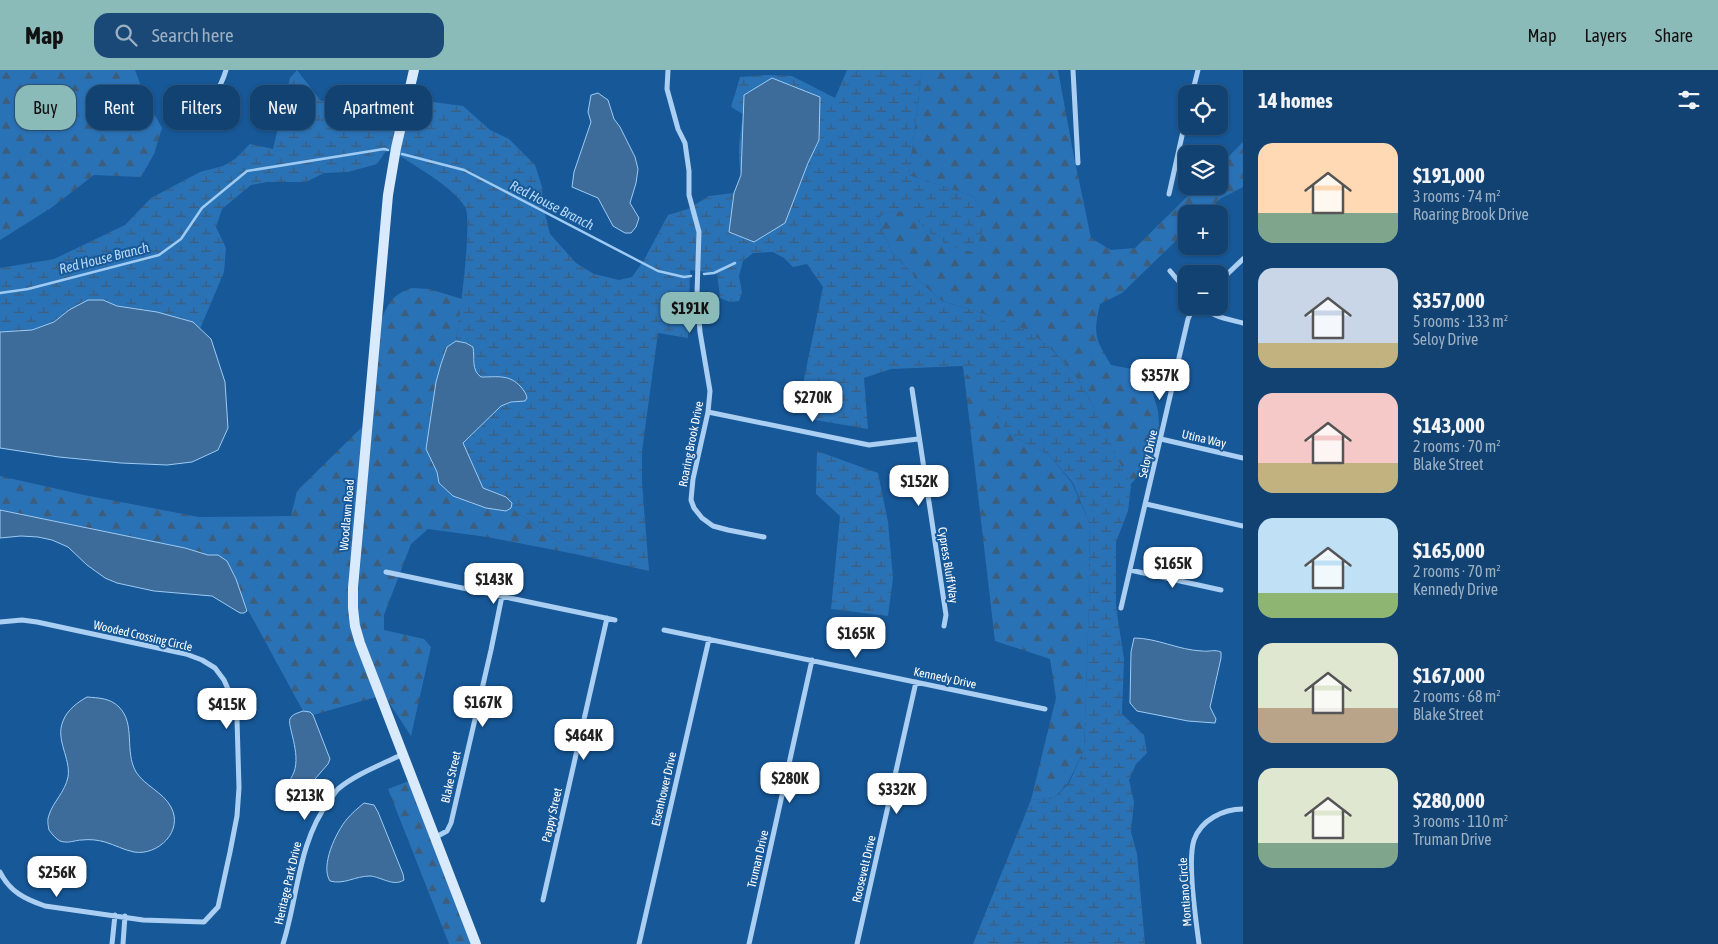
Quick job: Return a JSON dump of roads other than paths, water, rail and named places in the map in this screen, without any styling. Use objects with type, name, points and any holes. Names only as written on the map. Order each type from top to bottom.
[{"type":"street","points":[[219,85],[226,70]]},
{"type":"street","name":"Woodlawn Road","points":[[414,70],[396,148],[387,204],[359,516],[353,608],[360,644],[476,944]]},
{"type":"street","name":"Roaring Brook Drive","points":[[668,70],[667,89],[678,129],[685,144],[689,171],[689,195],[699,232],[697,294],[700,332],[710,391],[708,412],[693,480],[691,500],[694,508],[702,518],[713,526],[764,537]]},
{"type":"street","points":[[1072,70],[1078,163]]},
{"type":"street","points":[[1194,85],[1198,70]]},
{"type":"street","points":[[1168,194],[1182,135]]},
{"type":"street","points":[[1228,273],[1243,259]]},
{"type":"street","points":[[1170,271],[1178,280]]},
{"type":"street","name":"Seloy Drive","points":[[1122,608],[1190,315]]},
{"type":"street","points":[[1215,315],[1243,322]]},
{"type":"street","name":"Cypress Bluff Way","points":[[912,389],[918,439],[946,615],[944,626]]},
{"type":"street","points":[[708,412],[869,445],[918,439]]},
{"type":"street","name":"Utina Way","points":[[1161,439],[1243,458]]},
{"type":"street","points":[[1146,504],[1243,526]]},
{"type":"street","points":[[1130,570],[1221,590]]},
{"type":"street","points":[[386,572],[616,620]]},
{"type":"street","name":"Blake Street","points":[[436,837],[447,831],[451,823],[502,596]]},
{"type":"street","name":"Pappy Street","points":[[543,900],[607,618]]},
{"type":"street","name":"Wooded Crossing Circle","points":[[0,622],[22,620],[37,622],[186,654],[202,660],[214,668],[224,680],[237,718],[239,788],[237,816],[218,907],[204,922],[143,920],[45,906],[30,901],[16,892],[6,883],[0,872]]},
{"type":"street","name":"Kennedy Drive","points":[[664,630],[1045,708]]},
{"type":"street","name":"Eisenhower Drive","points":[[639,944],[709,639]]},
{"type":"street","name":"Truman Drive","points":[[749,944],[812,660]]},
{"type":"street","name":"Roosevelt Drive","points":[[857,944],[916,682]]},
{"type":"street","name":"Heritage Park Drive","points":[[283,944],[306,845],[324,807],[338,790],[361,774],[403,754]]},
{"type":"street","name":"Montiano Circle","points":[[1199,944],[1191,856],[1194,840],[1201,828],[1212,818],[1222,812],[1243,809]]},
{"type":"street","points":[[112,944],[114,915]]},
{"type":"street","points":[[123,944],[125,916]]},
{"type":"waterway","name":"Red House Branch","points":[[0,293],[28,289],[159,255],[181,239],[202,208],[247,171],[384,149],[388,150]]},
{"type":"waterway","name":"Red House Branch","points":[[402,154],[464,170],[658,271],[684,277],[691,276]]},
{"type":"waterway","name":"Red House Branch","points":[[704,274],[714,273],[735,263]]}]
